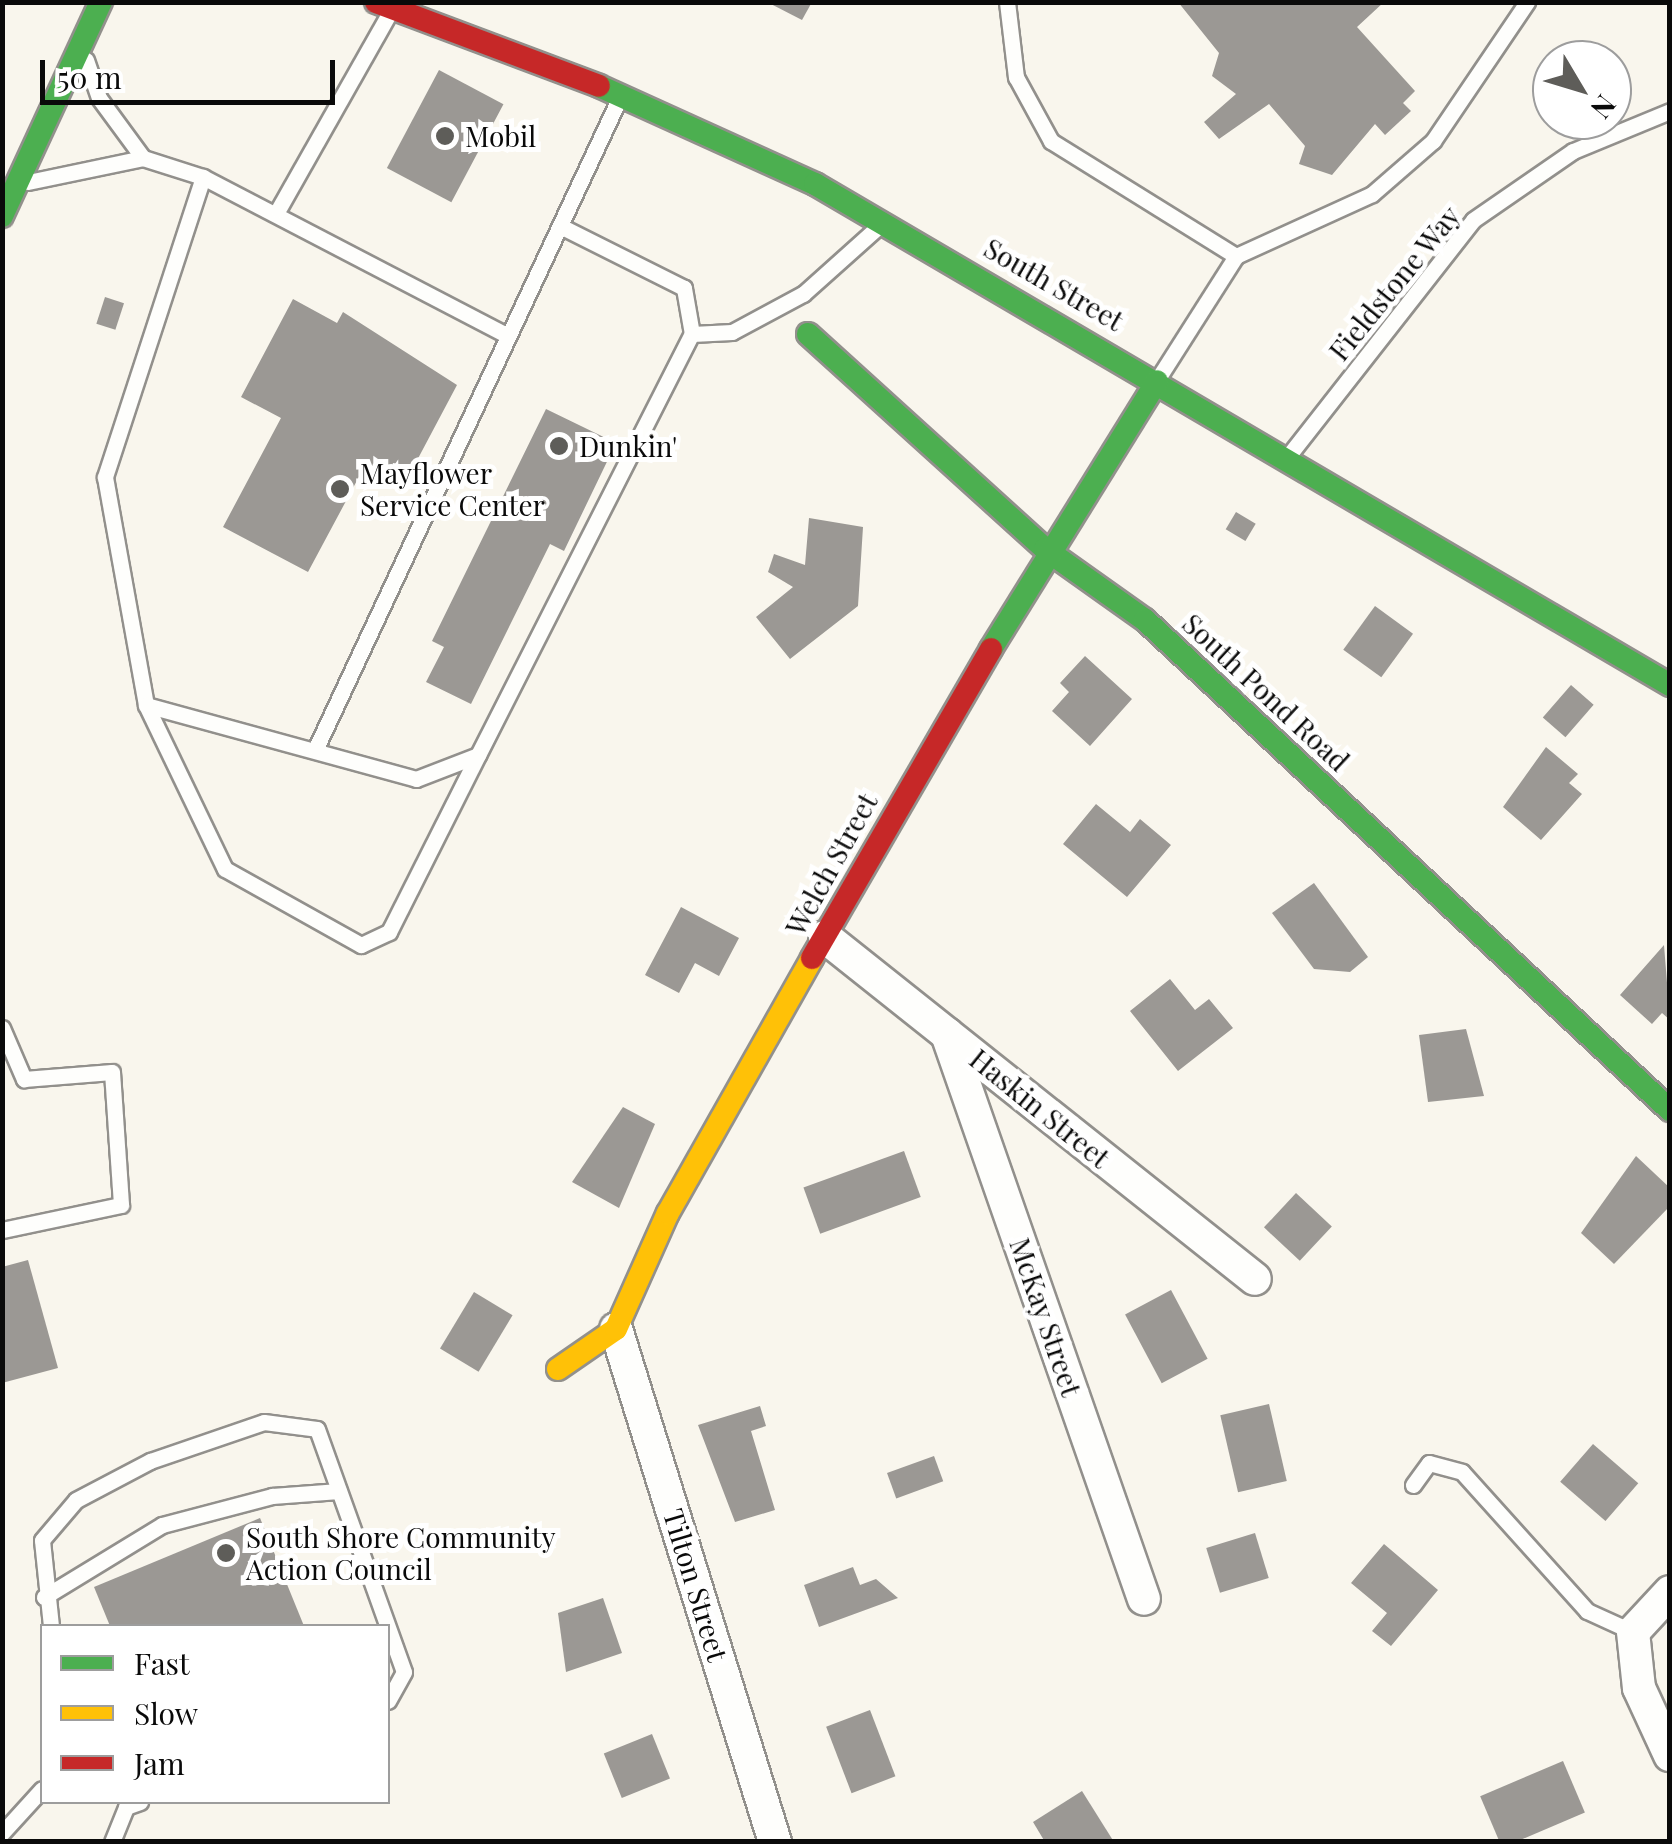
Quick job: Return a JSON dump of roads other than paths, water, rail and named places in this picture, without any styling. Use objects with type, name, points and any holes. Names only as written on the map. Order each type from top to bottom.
[{"type":"street","points":[[2,216],[20,185],[101,2]]},
{"type":"street","name":"South Street","points":[[384,5],[513,47],[884,222],[1670,685]]},
{"type":"street","name":"South Pond Road","points":[[808,334],[1045,549],[1145,620],[1670,1110]]},
{"type":"street","name":"Welch Street","points":[[616,1329],[668,1213],[1045,549],[1157,380]]},
{"type":"street","name":"Haskin Street","points":[[825,938],[1255,1279]]},
{"type":"street","name":"McKay Street","points":[[948,1034],[1144,1600]]},
{"type":"street","points":[[558,1369],[616,1329]]},
{"type":"street","name":"Tilton Street","points":[[616,1329],[775,1842]]},
{"type":"street","points":[[1670,1592],[1633,1632],[1639,1688],[1670,1755]]},
{"type":"lane","points":[[1007,2],[1016,77],[1052,141],[1236,256]]},
{"type":"lane","points":[[1157,380],[1236,256],[1372,194],[1433,142],[1527,2]]},
{"type":"lane","points":[[278,210],[384,5]]},
{"type":"lane","points":[[82,48],[99,98],[143,158]]},
{"type":"lane","points":[[316,748],[621,96]]},
{"type":"lane","name":"Fieldstone Way","points":[[1286,458],[1472,220],[1573,151],[1670,110]]},
{"type":"lane","points":[[20,185],[143,158],[204,177],[261,201],[508,336]]},
{"type":"lane","points":[[204,177],[104,477],[146,705],[226,868],[361,945],[388,932],[692,334],[684,288],[560,226]]},
{"type":"lane","points":[[692,334],[732,332],[803,294],[884,222]]},
{"type":"lane","points":[[146,705],[316,748],[416,779],[478,756]]},
{"type":"lane","points":[[2,1028],[24,1080],[112,1072],[121,1205],[2,1230]]},
{"type":"lane","points":[[51,1624],[44,1596],[42,1540],[76,1500],[150,1460],[264,1422],[317,1429],[386,1624]]},
{"type":"lane","points":[[1413,1486],[1429,1464],[1462,1472],[1587,1612],[1633,1632]]},
{"type":"lane","points":[[44,1596],[162,1525],[272,1496],[338,1491]]},
{"type":"lane","points":[[390,1634],[404,1672],[390,1697]]},
{"type":"lane","points":[[2,1833],[40,1792]]},
{"type":"lane","points":[[112,1842],[129,1804]]},
{"type":"place","name":"Mobil","points":[[445,136]]},
{"type":"place","name":"Dunkin'","points":[[559,446]]},
{"type":"place","name":"Mayflower Service Center","points":[[340,489]]},
{"type":"place","name":"South Shore Community Action Council","points":[[226,1553]]}]
